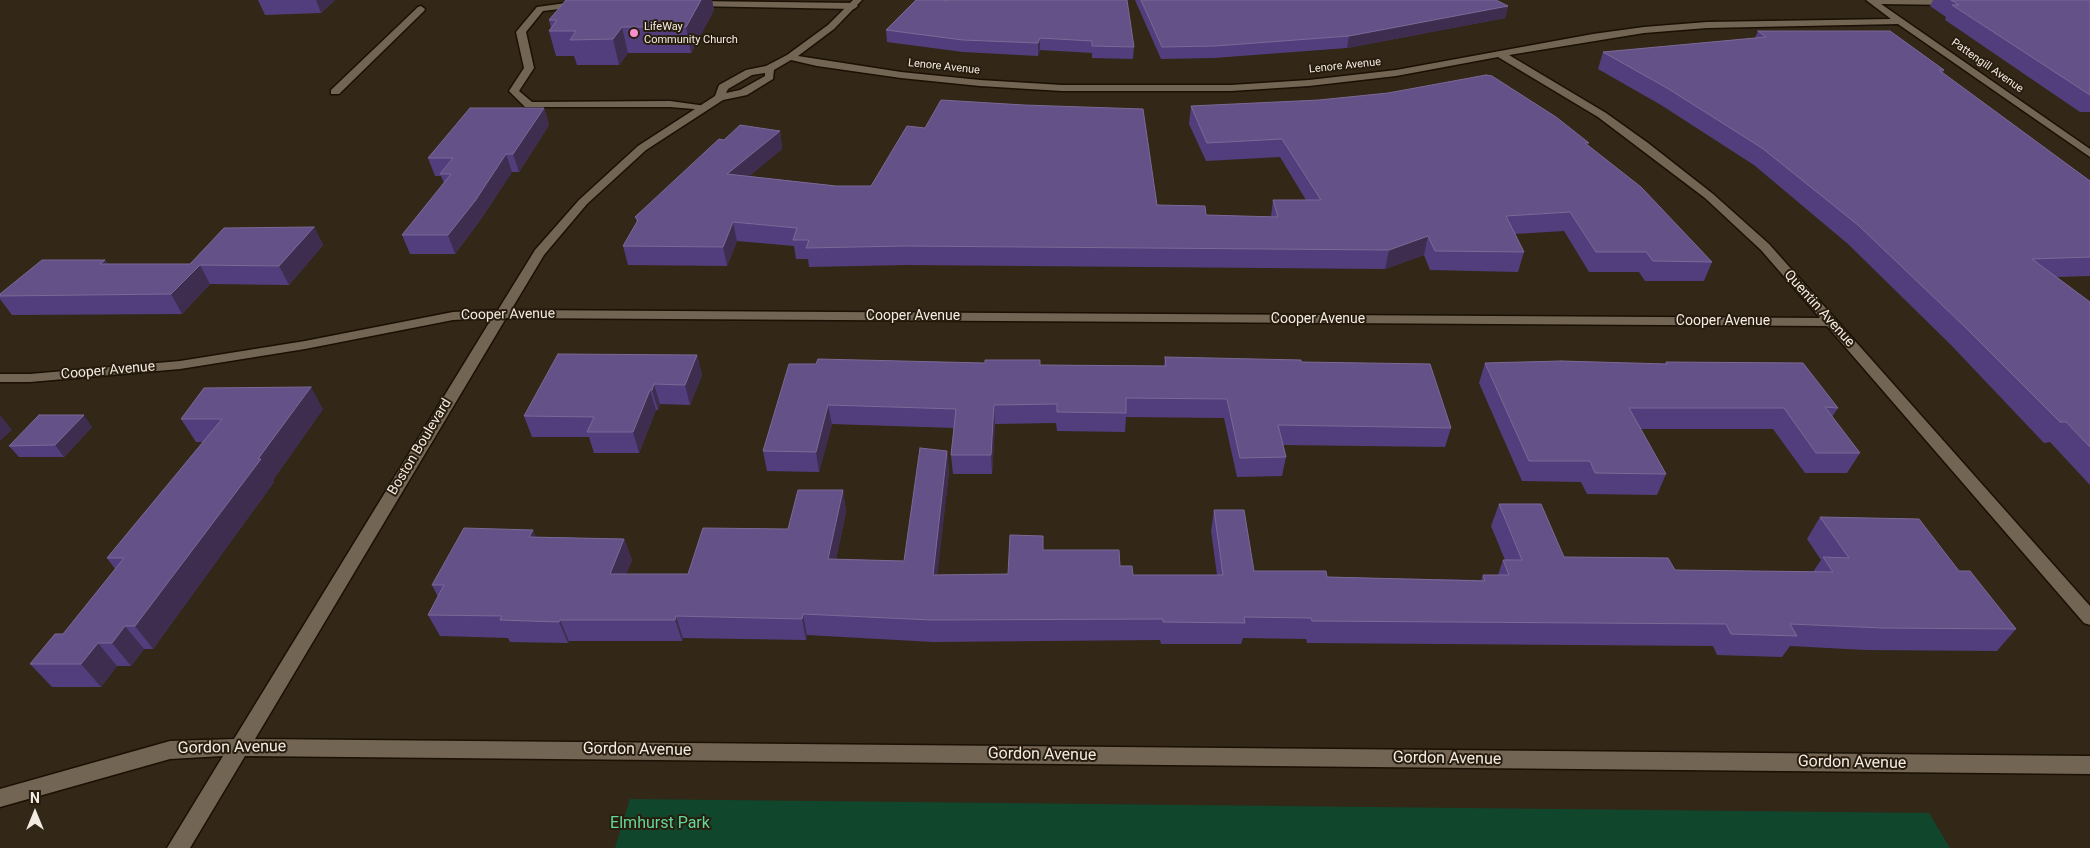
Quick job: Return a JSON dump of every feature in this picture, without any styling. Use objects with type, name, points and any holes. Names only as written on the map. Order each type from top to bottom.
[{"type":"street","points":[[1868,0],[1963,2]]},
{"type":"street","name":"Pattengill Avenue","points":[[1868,0],[1901,21],[2090,154]]},
{"type":"street","points":[[680,4],[856,3]]},
{"type":"street","name":"Boston Boulevard","points":[[720,97],[723,87],[749,72],[769,69],[790,57],[831,27],[856,3]]},
{"type":"street","points":[[592,4],[573,4],[540,9],[521,32],[529,68],[514,91],[519,96],[529,105],[670,104],[702,108]]},
{"type":"street","points":[[335,92],[421,9]]},
{"type":"street","name":"Lenore Avenue","points":[[790,57],[817,63],[901,75],[980,83],[1062,88],[1231,88],[1309,82],[1396,72],[1594,36],[1644,30],[1707,25],[1901,21]]},
{"type":"street","name":"Quentin Avenue","points":[[1500,54],[1602,116],[1644,145],[1709,196],[1765,247],[2090,618]]},
{"type":"street","name":"Boston Boulevard","points":[[178,848],[500,314],[539,253],[583,202],[642,148],[720,97],[744,93],[770,77],[769,69]]},
{"type":"street","points":[[2068,138],[2090,138]]},
{"type":"street","name":"Cooper Avenue","points":[[0,378],[30,378],[180,365],[305,345],[453,316],[500,314],[1832,322]]},
{"type":"street","name":"Gordon Avenue","points":[[0,798],[170,750],[239,747],[2090,765]]},
{"type":"green space","name":"Elmhurst Park","points":[[630,799],[1929,813],[1950,848],[615,848]]},
{"type":"building","points":[[566,0],[701,0],[686,27],[622,27],[613,39],[570,40],[576,31],[549,31],[557,20],[549,20]]},
{"type":"building","points":[[916,0],[1127,0],[1134,47],[1092,46],[1092,41],[1040,38],[1038,43],[963,40],[886,30]]},
{"type":"building","points":[[1141,0],[1496,0],[1508,6],[1349,36],[1215,46],[1162,47]]},
{"type":"building","points":[[1951,0],[2090,0],[2090,95],[1952,5],[1959,5]]},
{"type":"building","points":[[1758,31],[1890,31],[1944,70],[1939,70],[2090,181],[2090,257],[2032,259],[2090,302],[2090,447],[2066,422],[2060,422],[1964,326],[1858,225],[1762,148],[1667,88],[1603,52],[1766,37]]},
{"type":"building","points":[[1486,75],[1492,76],[1556,117],[1589,143],[1585,143],[1641,187],[1712,262],[1653,261],[1646,252],[1596,252],[1570,212],[1506,216],[1524,252],[1435,251],[1428,236],[1389,250],[904,246],[806,248],[809,240],[793,240],[797,228],[733,222],[723,247],[623,246],[638,220],[635,217],[719,139],[724,140],[740,125],[780,131],[727,174],[836,186],[871,186],[907,126],[925,128],[941,100],[1143,109],[1157,205],[1205,206],[1206,215],[1278,217],[1273,200],[1321,200],[1282,139],[1207,143],[1191,106],[1319,100],[1388,93]]},
{"type":"building","points":[[470,108],[544,108],[513,154],[506,154],[475,201],[448,235],[402,235],[451,174],[440,174],[453,158],[428,158]]},
{"type":"building","points":[[314,227],[279,266],[200,265],[171,294],[0,296],[0,294],[42,260],[105,260],[100,264],[190,264],[224,228]]},
{"type":"building","points":[[558,354],[697,355],[685,385],[654,384],[633,432],[587,432],[594,417],[524,416]]},
{"type":"building","points":[[1165,357],[1430,364],[1451,428],[1278,425],[1286,457],[1240,458],[1227,399],[1126,398],[1126,413],[1057,412],[1057,404],[994,405],[991,455],[951,455],[956,409],[828,405],[816,452],[763,451],[789,364],[816,364],[818,359],[985,363],[985,360],[1040,360],[1040,365],[1166,366]]},
{"type":"building","points":[[1561,361],[1667,364],[1666,362],[1803,363],[1838,408],[1825,407],[1860,453],[1816,453],[1784,408],[1629,408],[1666,474],[1595,473],[1590,461],[1529,461],[1485,363]]},
{"type":"building","points":[[311,387],[258,459],[261,459],[135,626],[125,626],[112,643],[98,643],[81,664],[30,664],[55,634],[63,634],[124,558],[107,558],[222,419],[181,419],[204,388]]},
{"type":"building","points":[[39,415],[84,415],[55,445],[9,446]]},
{"type":"building","points":[[920,448],[947,451],[933,575],[1008,574],[1010,535],[1043,536],[1043,550],[1119,550],[1120,566],[1132,566],[1133,575],[1223,575],[1214,510],[1244,510],[1254,571],[1326,571],[1327,577],[1485,581],[1483,575],[1509,575],[1503,560],[1522,560],[1499,504],[1541,504],[1564,557],[1668,558],[1675,570],[1833,572],[1823,557],[1849,558],[1820,517],[1919,519],[1959,571],[1970,571],[2016,629],[1882,628],[1790,624],[1797,636],[1731,634],[1726,624],[1312,621],[1311,618],[1244,617],[1245,623],[1163,622],[1163,619],[931,620],[803,614],[802,619],[676,616],[675,620],[560,620],[559,622],[500,620],[502,616],[428,615],[444,585],[432,585],[464,528],[533,530],[529,537],[624,539],[610,574],[688,574],[703,528],[788,529],[798,490],[843,490],[828,559],[904,561]]},
{"type":"place","name":"LifeWay Community Church","points":[[634,33]]}]
